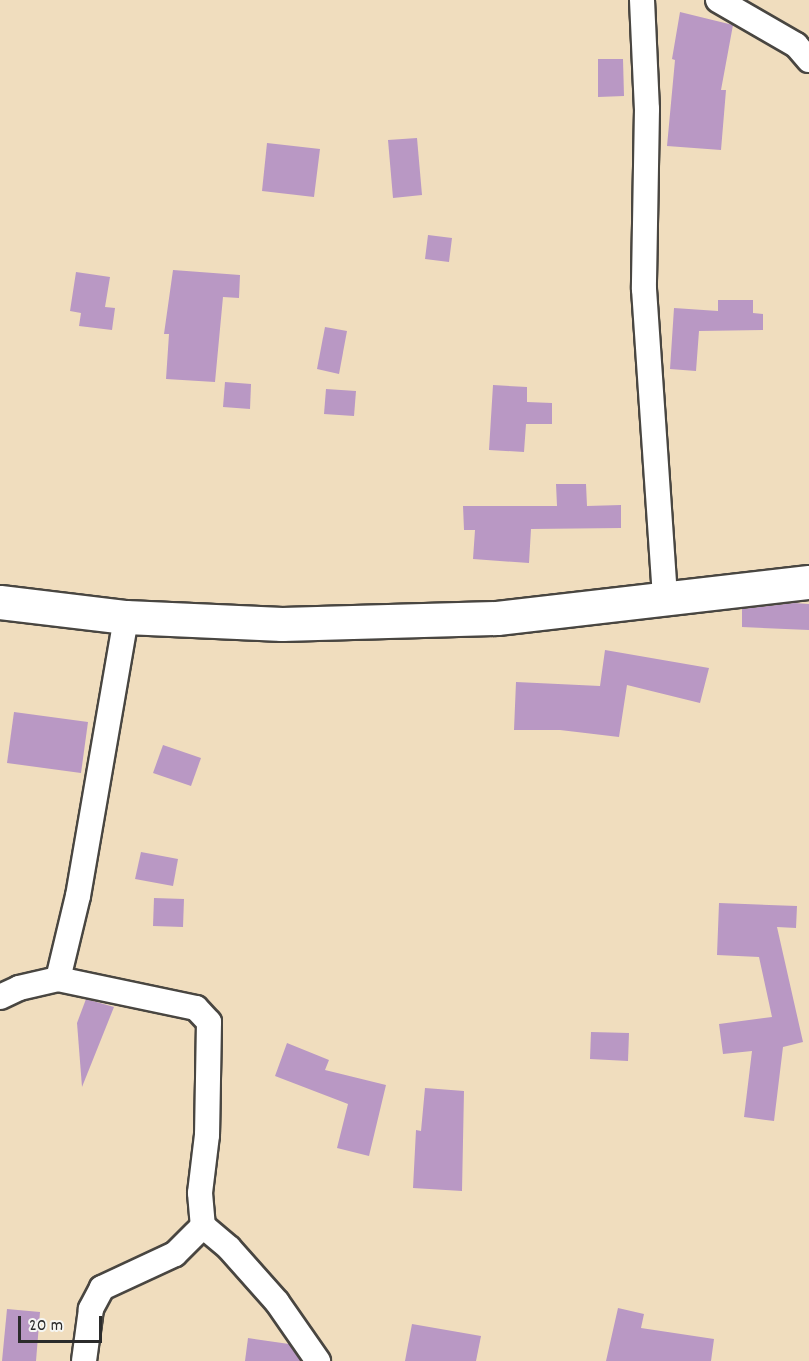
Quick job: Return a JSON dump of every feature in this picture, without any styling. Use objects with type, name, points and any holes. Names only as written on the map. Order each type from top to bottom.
[{"type":"main road","points":[[0,602],[126,617],[282,624],[498,618],[809,582]]},
{"type":"street","points":[[642,0],[647,109],[644,289],[665,597]]},
{"type":"street","points":[[718,0],[796,45],[809,60]]},
{"type":"street","points":[[58,980],[78,896],[126,617]]},
{"type":"street","points":[[0,997],[19,988],[58,980],[196,1008],[205,1014],[209,1022],[207,1136],[200,1193],[203,1226],[229,1248],[277,1302],[318,1361]]},
{"type":"street","points":[[84,1361],[91,1309],[102,1288],[175,1254],[203,1226]]},
{"type":"building","points":[[680,12],[733,25],[721,90],[726,90],[721,150],[667,146],[675,60],[672,59]]},
{"type":"building","points":[[598,59],[623,59],[624,96],[598,97]]},
{"type":"building","points":[[417,138],[422,195],[393,198],[388,140]]},
{"type":"building","points":[[267,143],[320,149],[314,197],[262,191]]},
{"type":"building","points":[[428,235],[452,238],[449,262],[425,259]]},
{"type":"building","points":[[173,270],[240,275],[239,298],[223,297],[215,382],[166,379],[169,334],[164,334]]},
{"type":"building","points":[[76,272],[110,277],[105,307],[115,308],[112,330],[79,326],[81,313],[70,311]]},
{"type":"building","points":[[718,300],[753,300],[753,313],[763,314],[763,330],[699,331],[696,371],[670,369],[674,308],[718,311]]},
{"type":"building","points":[[325,327],[347,331],[339,374],[317,369]]},
{"type":"building","points":[[225,382],[251,384],[250,409],[223,407]]},
{"type":"building","points":[[493,385],[527,387],[527,402],[552,403],[552,424],[526,424],[524,452],[489,450]]},
{"type":"building","points":[[326,389],[356,391],[354,416],[324,414]]},
{"type":"building","points":[[556,484],[586,484],[587,506],[621,505],[621,528],[531,529],[529,563],[473,559],[475,530],[464,530],[463,506],[557,506]]},
{"type":"building","points":[[794,603],[809,604],[809,630],[742,627],[742,609]]},
{"type":"building","points":[[605,650],[709,668],[700,703],[627,685],[619,737],[560,730],[514,730],[516,682],[600,686]]},
{"type":"building","points":[[14,712],[88,722],[81,773],[7,763]]},
{"type":"building","points":[[163,745],[201,758],[191,786],[153,773]]},
{"type":"building","points":[[141,852],[178,859],[173,886],[135,879]]},
{"type":"building","points":[[154,898],[184,899],[183,927],[153,926]]},
{"type":"building","points":[[719,903],[797,906],[796,928],[777,927],[803,1042],[783,1047],[774,1121],[744,1117],[752,1051],[723,1054],[719,1024],[772,1017],[759,957],[717,955]]},
{"type":"building","points":[[86,999],[114,1007],[82,1087],[77,1023]]},
{"type":"building","points":[[591,1032],[629,1033],[628,1061],[590,1059]]},
{"type":"building","points":[[287,1043],[329,1060],[325,1070],[386,1085],[369,1156],[337,1148],[348,1104],[275,1076]]},
{"type":"building","points":[[425,1088],[464,1091],[462,1191],[413,1188],[416,1130],[421,1131]]},
{"type":"building","points":[[618,1308],[644,1314],[641,1328],[714,1339],[711,1361],[606,1361]]},
{"type":"building","points":[[7,1309],[40,1312],[36,1361],[2,1361]]},
{"type":"building","points":[[412,1324],[481,1336],[476,1361],[405,1361]]},
{"type":"building","points":[[248,1338],[289,1344],[301,1361],[245,1361]]}]
